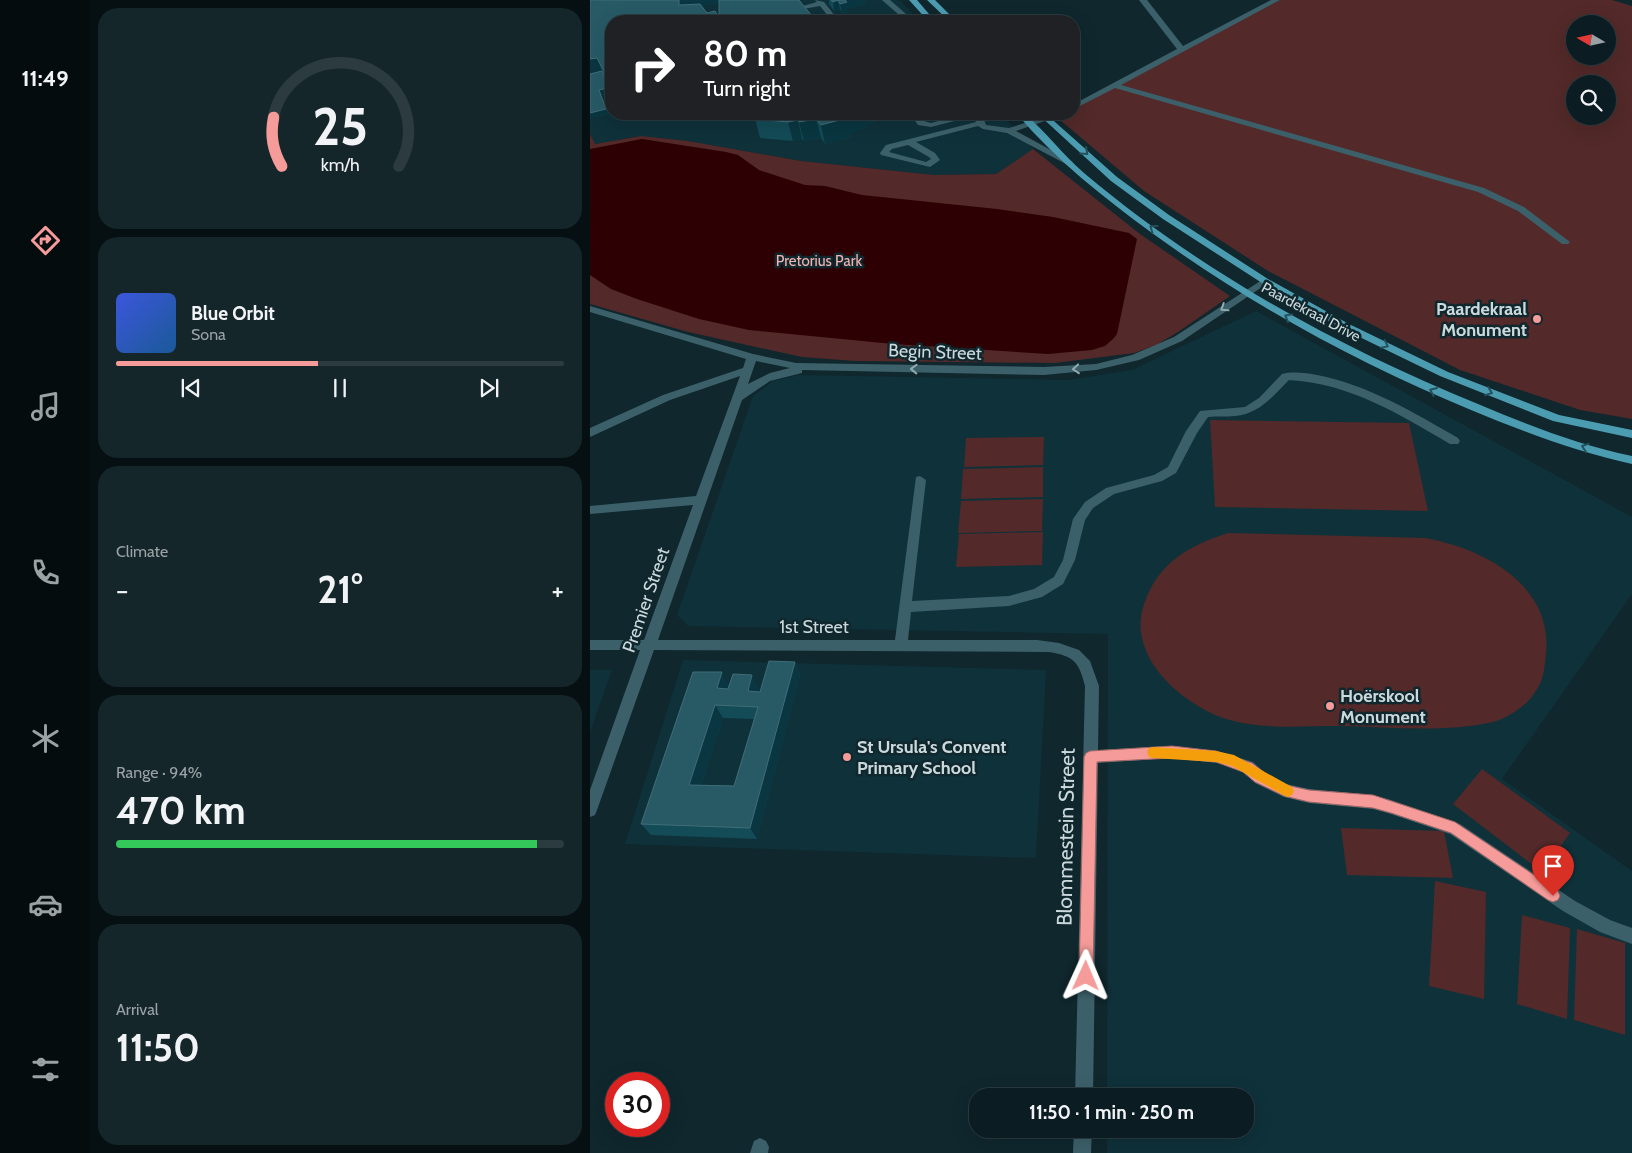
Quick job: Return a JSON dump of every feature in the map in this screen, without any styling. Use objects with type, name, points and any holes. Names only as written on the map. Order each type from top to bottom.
[{"type":"main road","points":[[912,0],[926,15]]},
{"type":"main road","points":[[931,0],[947,15]]},
{"type":"main road","name":"Paardekraal Drive","points":[[1028,120],[1069,162],[1145,222],[1246,294],[1308,328],[1433,391],[1526,427],[1610,456],[1632,460]]},
{"type":"main road","name":"Paardekraal Drive","points":[[1048,120],[1133,193],[1166,217],[1265,281],[1345,326],[1444,374],[1557,418],[1632,434]]},
{"type":"street","points":[[802,7],[812,0]]},
{"type":"street","points":[[886,0],[902,15]]},
{"type":"street","points":[[1143,0],[1181,49]]},
{"type":"street","points":[[1080,104],[1276,0]]},
{"type":"street","points":[[791,10],[820,1],[831,15]]},
{"type":"street","points":[[1113,85],[1481,190],[1521,209],[1565,242]]},
{"type":"street","points":[[919,120],[921,123],[931,125],[950,120]]},
{"type":"street","points":[[909,142],[932,155],[936,160],[927,165],[884,153],[889,147],[973,120]]},
{"type":"street","points":[[981,120],[990,129],[1009,131],[1026,138],[1057,158],[1069,162]]},
{"type":"street","points":[[1009,131],[1040,120]]},
{"type":"street","name":"Begin Street","points":[[590,309],[752,357],[796,366],[1017,371],[1096,367],[1135,358],[1178,339],[1265,281]]},
{"type":"street","name":"Premier Street","points":[[590,810],[752,357]]},
{"type":"street","name":"Premier Street","points":[[735,401],[749,387],[768,376],[818,366]]},
{"type":"street","points":[[590,433],[619,418],[701,383],[747,370]]},
{"type":"street","points":[[906,606],[1009,601],[1038,594],[1059,580],[1070,560],[1079,519],[1089,505],[1110,491],[1158,478],[1172,470],[1188,438],[1204,414],[1215,412],[1233,413],[1254,409],[1286,376],[1306,376],[1340,384],[1402,411],[1454,441]]},
{"type":"street","points":[[901,645],[920,480]]},
{"type":"street","points":[[590,510],[631,508],[667,502],[700,500]]},
{"type":"street","name":"1st Street","points":[[590,645],[1037,645]]},
{"type":"street","name":"Blommestein Street","points":[[1037,645],[1064,648],[1075,654],[1087,666],[1092,686],[1084,1088]]},
{"type":"street","points":[[1090,757],[1172,752],[1216,757],[1248,767],[1260,778],[1284,790],[1309,796],[1373,802],[1391,806],[1455,829],[1569,906],[1606,926],[1632,936]]},
{"type":"street","points":[[1082,1153],[1083,1138]]},
{"type":"shaded area","points":[[590,0],[896,0],[901,1],[914,15],[605,15],[605,120],[1006,120],[1033,149],[996,174],[934,175],[801,161],[688,141],[641,136],[595,144],[590,134]]},
{"type":"shaded area","name":"Pretorius Park","points":[[642,139],[738,155],[759,170],[805,185],[825,186],[862,195],[997,209],[1053,217],[1129,233],[1137,239],[1117,334],[1105,346],[1092,350],[1048,354],[893,344],[749,330],[699,319],[611,289],[590,275],[590,149]]},
{"type":"shaded area","name":"Hoërskool Monument","points":[[1256,311],[1632,517],[1632,594],[1502,779],[1632,871],[1632,1153],[1107,1153],[1107,1138],[1254,1138],[1254,1088],[1107,1088],[1108,634],[688,626],[677,615],[753,396],[773,381],[799,375],[1068,380],[1132,370]]},
{"type":"shaded area","name":"St Ursula's Convent Primary School","points":[[683,660],[1046,670],[1036,858],[625,844]]},
{"type":"shaded area","points":[[590,670],[612,670],[590,732]]},
{"type":"green space","points":[[1280,0],[1612,0],[1632,6],[1632,419],[1580,410],[1460,370],[1268,271],[1144,191],[1060,120],[1080,120],[1080,101]]},
{"type":"green space","name":"Pretorius Park","points":[[590,134],[595,144],[641,136],[688,141],[801,161],[934,175],[996,174],[1033,149],[1140,234],[1230,296],[1156,345],[1134,353],[1055,363],[855,361],[802,357],[688,332],[590,304]]},
{"type":"green space","points":[[1210,420],[1409,423],[1428,511],[1215,507]]},
{"type":"green space","points":[[1044,437],[1043,465],[964,467],[966,438]]},
{"type":"green space","points":[[1043,467],[1043,497],[961,499],[963,469]]},
{"type":"green space","points":[[1043,499],[1042,531],[958,533],[961,501]]},
{"type":"green space","points":[[1043,532],[1042,565],[956,567],[959,534]]},
{"type":"green space","points":[[1228,533],[1425,538],[1447,543],[1491,561],[1510,574],[1526,589],[1538,608],[1545,629],[1546,653],[1544,671],[1539,685],[1526,703],[1504,718],[1493,722],[1456,727],[1268,726],[1226,719],[1209,712],[1176,690],[1161,675],[1150,659],[1143,642],[1141,623],[1144,604],[1150,590],[1157,577],[1166,567],[1188,550]]},
{"type":"green space","points":[[1482,769],[1570,833],[1542,872],[1453,804]]},
{"type":"green space","points":[[1341,828],[1444,831],[1453,878],[1347,875]]},
{"type":"green space","points":[[1435,881],[1486,892],[1484,999],[1429,986]]},
{"type":"green space","points":[[1522,915],[1570,928],[1567,1019],[1517,1004]]},
{"type":"green space","points":[[1577,929],[1625,943],[1625,1035],[1574,1020]]},
{"type":"building","points":[[590,0],[679,0],[679,5],[700,4],[707,13],[715,11],[717,15],[605,15],[605,73],[597,58],[590,59]]},
{"type":"building","points":[[719,0],[799,0],[811,15],[719,15]]},
{"type":"building","points":[[838,0],[845,0],[847,2],[840,4]]},
{"type":"building","points":[[602,71],[605,76],[605,88],[599,90],[605,109],[590,113],[590,74]]},
{"type":"building","points":[[766,120],[798,120],[788,122]]},
{"type":"building","points":[[817,120],[840,120],[821,125]]},
{"type":"building","points":[[769,661],[795,662],[750,828],[641,824],[693,672],[722,672],[717,688],[728,689],[733,674],[752,675],[748,691],[760,692]],"holes":[[[715,705],[758,707],[734,786],[689,785]]]},
{"type":"slow traffic","points":[[1153,752],[1172,752],[1234,761],[1248,767],[1260,778],[1287,791]]},
{"type":"place","name":"Paardekraal Monument","points":[[1537,319]]},
{"type":"place","name":"Hoërskool Monument","points":[[1330,706]]},
{"type":"place","name":"St Ursula's Convent Primary School","points":[[847,757]]},
{"type":"route","points":[[1086,976],[1090,757],[1172,752],[1216,757],[1234,761],[1248,767],[1260,778],[1284,790],[1309,796],[1352,799],[1391,806],[1455,829],[1553,896]]}]
